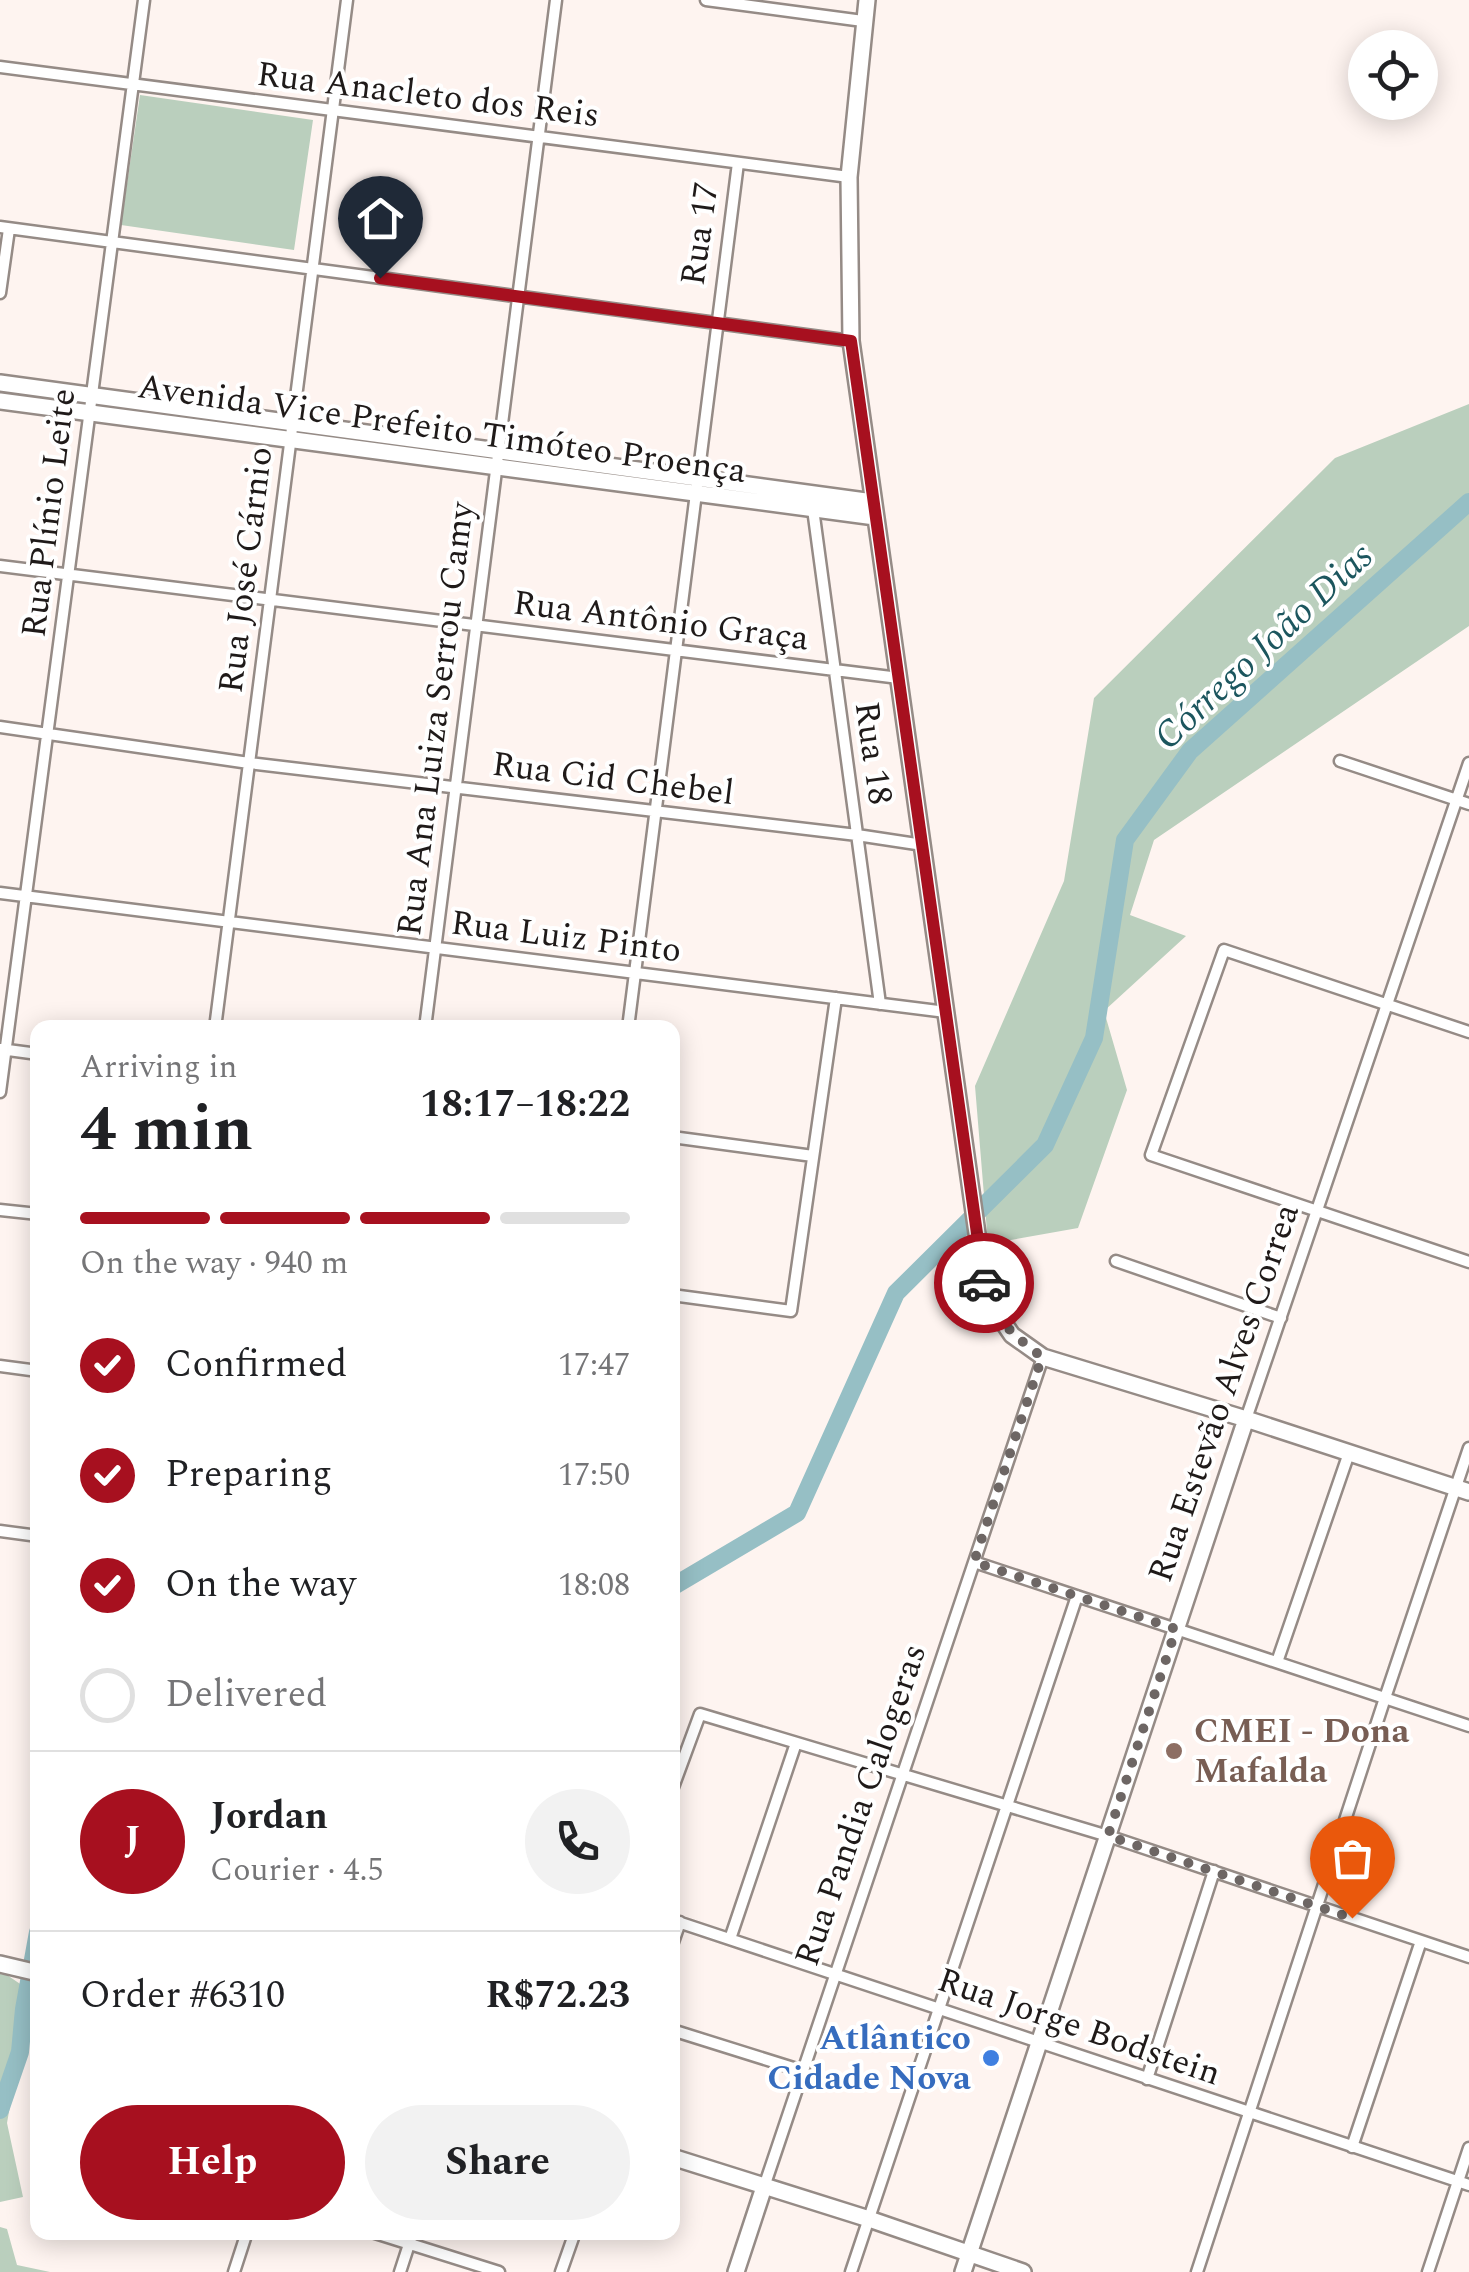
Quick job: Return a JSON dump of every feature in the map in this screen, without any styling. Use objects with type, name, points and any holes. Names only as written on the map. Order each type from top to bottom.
[{"type":"main road","points":[[867,0],[849,177],[851,341],[986,1297],[1012,1335],[1042,1357],[1246,1418],[1462,1490]]},
{"type":"main road","name":"Avenida Vice Prefeito Timóteo Proença","points":[[0,383],[92,395],[292,431],[874,510]]},
{"type":"main road","name":"Avenida Vice Prefeito Timóteo Proença","points":[[0,401],[292,431]]},
{"type":"main road","name":"Avenida Vice Prefeito Timóteo Proença","points":[[696,486],[812,509],[874,510]]},
{"type":"main road","name":"Rua Estevão Alves Correa","points":[[963,2272],[1246,1418]]},
{"type":"main road","points":[[3,1964],[30,1971]]},
{"type":"main road","points":[[680,2161],[1024,2272]]},
{"type":"main road","name":"Rua Pandia Calogeras","points":[[736,2272],[764,2188]]},
{"type":"street","name":"Rua Plínio Leite","points":[[0,1092],[144,0]]},
{"type":"street","name":"Rua José Cárnio","points":[[216,1020],[346,0]]},
{"type":"street","name":"Rua Ana Luiza Serrou Camy","points":[[425,1020],[556,0]]},
{"type":"street","points":[[706,0],[864,21]]},
{"type":"street","name":"Rua Anacleto dos Reis","points":[[0,68],[849,177]]},
{"type":"street","name":"Rua 17","points":[[629,1020],[738,163]]},
{"type":"street","points":[[0,293],[5,228],[851,341]]},
{"type":"street","name":"Rua 18","points":[[812,509],[880,1004]]},
{"type":"street","name":"Rua Antônio Graça","points":[[0,566],[899,678]]},
{"type":"street","name":"Rua Cid Chebel","points":[[0,727],[249,762],[923,845]]},
{"type":"street","points":[[1340,761],[1469,804]]},
{"type":"street","name":"Rua Estevão Alves Correa","points":[[1246,1418],[1469,763]]},
{"type":"street","name":"Rua Luiz Pinto","points":[[0,893],[946,1012]]},
{"type":"street","points":[[1469,1032],[1224,950],[1151,1155],[1469,1262]]},
{"type":"street","points":[[680,1296],[791,1311],[836,998]]},
{"type":"street","points":[[3,1050],[30,1053]]},
{"type":"street","points":[[680,1138],[813,1156]]},
{"type":"street","points":[[0,1210],[30,1213]]},
{"type":"street","points":[[1116,1260],[1280,1318]]},
{"type":"street","name":"Rua Pandia Calogeras","points":[[764,2188],[1042,1357]]},
{"type":"street","points":[[0,1366],[30,1370]]},
{"type":"street","points":[[1198,2272],[1385,1698],[1462,1490],[1469,1448]]},
{"type":"street","points":[[1277,1662],[1349,1453]]},
{"type":"street","points":[[0,1531],[30,1535]]},
{"type":"street","points":[[974,1562],[1469,1726]]},
{"type":"street","points":[[852,2272],[1076,1596]]},
{"type":"street","points":[[680,1768],[700,1714],[1108,1836],[1469,1957]]},
{"type":"street","points":[[730,1939],[796,1743]]},
{"type":"street","points":[[1147,2079],[1214,1871]]},
{"type":"street","name":"Rua Jorge Bodstein","points":[[680,1922],[1463,2183]]},
{"type":"street","points":[[1352,2147],[1421,1941]]},
{"type":"street","points":[[680,2032],[803,2070]]},
{"type":"street","points":[[1428,2272],[1463,2183],[1469,2148]]},
{"type":"street","points":[[234,2272],[244,2240]]},
{"type":"street","points":[[400,2272],[410,2240]]},
{"type":"street","points":[[416,2240],[500,2272]]},
{"type":"street","points":[[562,2272],[572,2240]]},
{"type":"green space","points":[[140,95],[313,120],[294,250],[121,225]]},
{"type":"green space","points":[[1469,404],[1469,626],[1154,840],[1130,915],[1186,936],[1104,1011],[1127,1090],[1078,1228],[988,1244],[975,1086],[1064,881],[1094,698],[1335,458]]},
{"type":"green space","points":[[0,1974],[29,1990],[30,2017],[7,2123],[23,2197],[0,2202]]},
{"type":"green space","points":[[0,2227],[7,2229],[17,2265],[50,2272],[0,2272]]},
{"type":"waterway","name":"Córrego João Dias","points":[[680,1582],[797,1513],[896,1293],[1045,1145],[1094,1038],[1125,840],[1190,751],[1469,502]]},
{"type":"waterway","name":"Córrego João Dias","points":[[0,2110],[20,2052],[30,1976]]},
{"type":"way so far","points":[[984,1283],[986,1297],[1012,1335],[1042,1357],[974,1562],[1176,1629],[1108,1836],[1352,1918]]},
{"type":"place","name":"CMEI - Dona Mafalda","points":[[1174,1751]]},
{"type":"place","name":"Atlântico Cidade Nova","points":[[991,2058]]},
{"type":"route","points":[[380,278],[851,341],[984,1283]]}]
